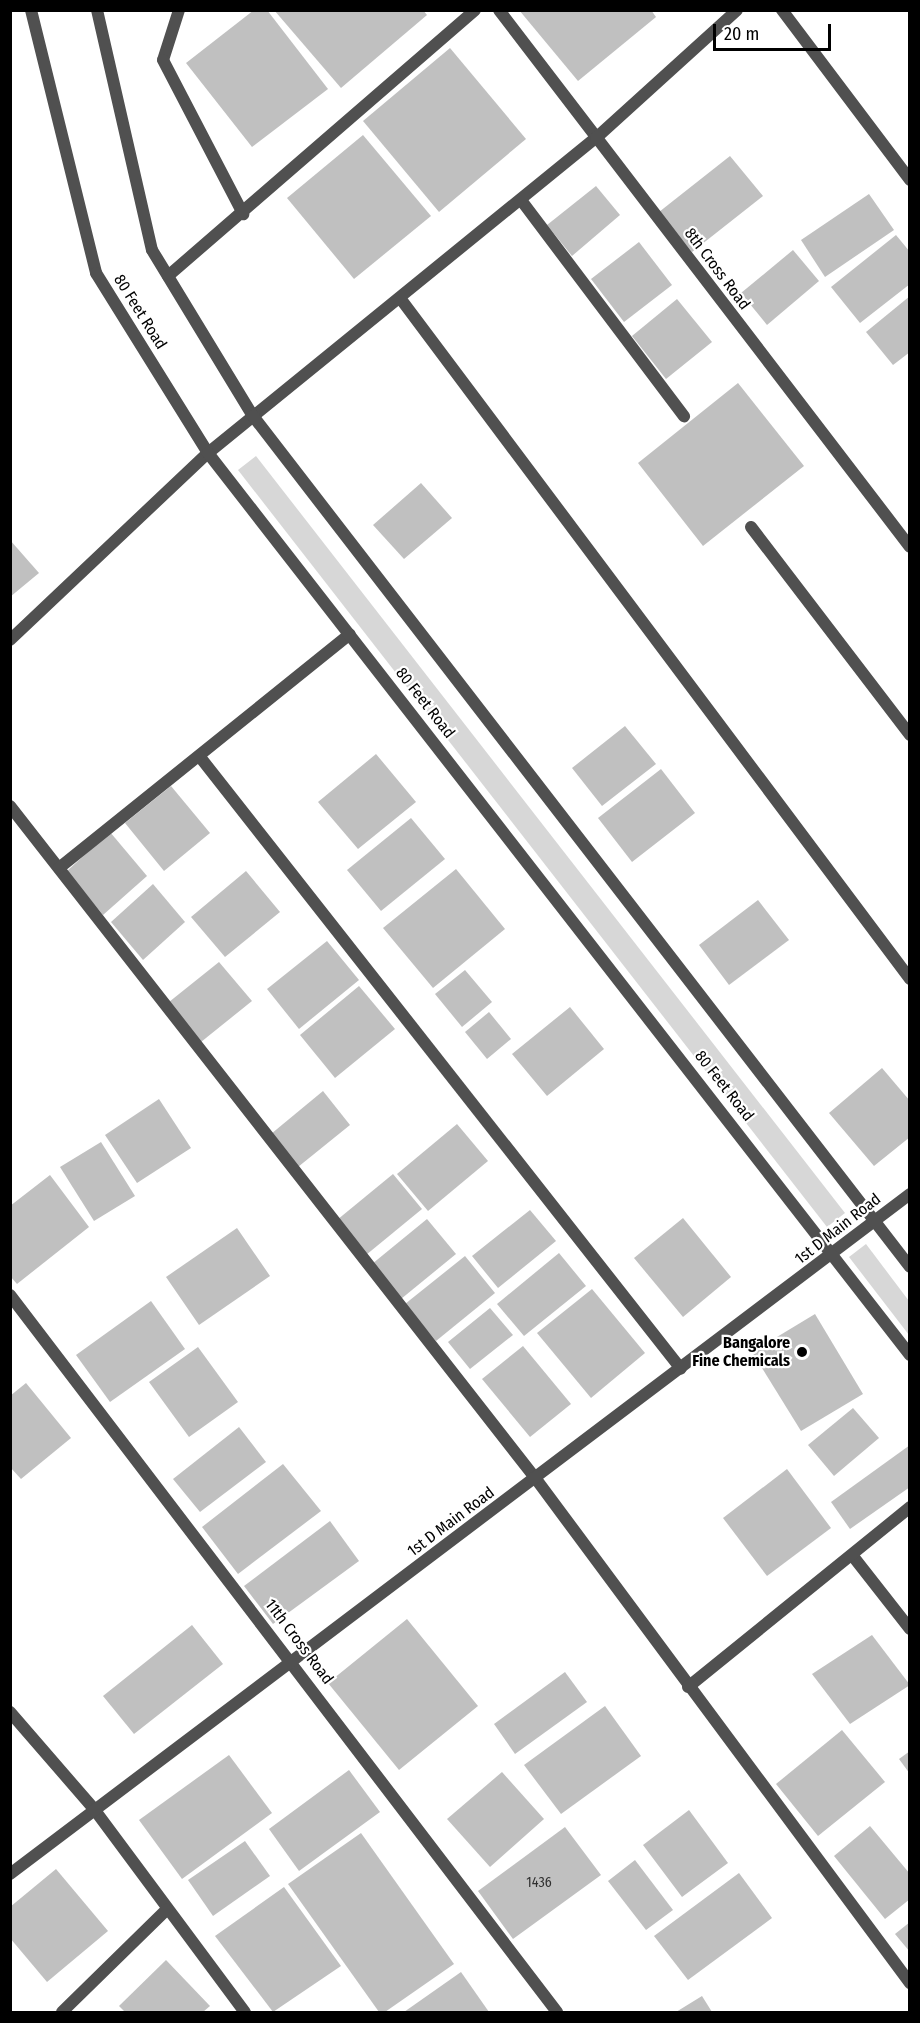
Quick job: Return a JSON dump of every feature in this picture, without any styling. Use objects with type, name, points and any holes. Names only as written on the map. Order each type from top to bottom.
[{"type":"street","name":"80 Feet Road","points":[[31,10],[96,273],[208,453],[834,1253],[909,1355]]},
{"type":"street","points":[[98,10],[152,250],[254,416],[909,1267]]},
{"type":"street","points":[[179,10],[163,60],[243,214]]},
{"type":"street","points":[[168,276],[243,214],[476,10]]},
{"type":"street","name":"8th Cross Road","points":[[499,10],[909,547]]},
{"type":"street","points":[[10,640],[208,453],[596,138],[738,10]]},
{"type":"street","points":[[782,10],[909,180]]},
{"type":"street","points":[[521,200],[684,416]]},
{"type":"street","points":[[400,298],[909,979]]},
{"type":"street","points":[[751,526],[909,735]]},
{"type":"street","points":[[59,868],[200,757],[350,634]]},
{"type":"street","points":[[200,757],[681,1369]]},
{"type":"street","points":[[10,806],[536,1479],[909,1983]]},
{"type":"street","name":"1st D Main Road","points":[[10,1874],[536,1479],[909,1194]]},
{"type":"street","name":"11th Cross Road","points":[[10,1295],[294,1661],[557,2013]]},
{"type":"street","points":[[688,1687],[909,1507]]},
{"type":"street","points":[[852,1555],[909,1629]]},
{"type":"street","points":[[10,1712],[94,1809],[166,1910],[245,2013]]},
{"type":"street","points":[[62,2013],[166,1910]]},
{"type":"shaded area","points":[[256,456],[845,1213],[827,1227],[238,470]]},
{"type":"shaded area","points":[[866,1244],[909,1301],[909,1335],[849,1257]]},
{"type":"building","points":[[254,10],[267,10],[328,89],[252,147],[186,63]]},
{"type":"building","points":[[274,10],[423,10],[427,15],[341,88]]},
{"type":"building","points":[[519,10],[651,10],[656,17],[578,81]]},
{"type":"building","points":[[450,48],[526,139],[439,212],[363,121]]},
{"type":"building","points":[[363,135],[431,216],[354,279],[287,198]]},
{"type":"building","points":[[730,156],[763,196],[692,252],[659,212]]},
{"type":"building","points":[[596,186],[620,215],[572,256],[547,225]]},
{"type":"building","points":[[869,194],[894,230],[825,277],[801,240]]},
{"type":"building","points":[[896,235],[910,252],[910,284],[860,323],[831,287]]},
{"type":"building","points":[[639,242],[672,285],[624,322],[591,279]]},
{"type":"building","points":[[793,250],[819,281],[767,325],[741,293]]},
{"type":"building","points":[[910,296],[910,352],[893,365],[866,332]]},
{"type":"building","points":[[677,299],[712,342],[666,379],[632,336]]},
{"type":"building","points":[[738,383],[804,466],[703,546],[638,463]]},
{"type":"building","points":[[421,483],[452,518],[404,559],[373,525]]},
{"type":"building","points":[[10,540],[39,573],[10,597]]},
{"type":"building","points":[[625,726],[656,764],[602,806],[572,768]]},
{"type":"building","points":[[376,754],[416,802],[358,849],[318,802]]},
{"type":"building","points":[[661,769],[695,813],[632,862],[598,818]]},
{"type":"building","points":[[171,786],[210,833],[164,871],[125,823]]},
{"type":"building","points":[[411,818],[445,859],[381,911],[347,870]]},
{"type":"building","points":[[110,832],[147,876],[103,915],[67,871]]},
{"type":"building","points":[[456,869],[505,929],[433,988],[383,928]]},
{"type":"building","points":[[246,871],[280,912],[225,957],[191,917]]},
{"type":"building","points":[[153,884],[185,922],[143,960],[111,922]]},
{"type":"building","points":[[758,900],[789,940],[729,985],[699,945]]},
{"type":"building","points":[[327,941],[359,980],[299,1029],[267,989]]},
{"type":"building","points":[[219,962],[252,1001],[201,1042],[169,1002]]},
{"type":"building","points":[[465,970],[492,1002],[462,1027],[435,994]]},
{"type":"building","points":[[359,986],[395,1029],[335,1078],[300,1035]]},
{"type":"building","points":[[570,1007],[604,1049],[547,1096],[512,1054]]},
{"type":"building","points":[[489,1012],[511,1039],[487,1059],[465,1032]]},
{"type":"building","points":[[882,1068],[910,1101],[910,1137],[874,1166],[829,1113]]},
{"type":"building","points":[[323,1091],[350,1125],[298,1167],[271,1134]]},
{"type":"building","points":[[159,1099],[191,1148],[137,1183],[105,1135]]},
{"type":"building","points":[[457,1124],[488,1161],[428,1211],[397,1174]]},
{"type":"building","points":[[101,1142],[135,1196],[94,1221],[60,1167]]},
{"type":"building","points":[[393,1174],[422,1209],[366,1255],[337,1220]]},
{"type":"building","points":[[50,1175],[89,1227],[17,1284],[10,1276],[10,1206]]},
{"type":"building","points":[[530,1210],[556,1241],[498,1288],[472,1256]]},
{"type":"building","points":[[683,1218],[731,1277],[683,1317],[634,1258]]},
{"type":"building","points":[[427,1219],[456,1254],[401,1299],[372,1264]]},
{"type":"building","points":[[237,1228],[270,1276],[199,1325],[166,1277]]},
{"type":"building","points":[[559,1253],[586,1286],[524,1336],[497,1304]]},
{"type":"building","points":[[465,1256],[495,1293],[436,1341],[405,1304]]},
{"type":"building","points":[[592,1289],[645,1353],[591,1398],[537,1333]]},
{"type":"building","points":[[151,1301],[185,1349],[110,1402],[76,1355]]},
{"type":"building","points":[[490,1308],[513,1335],[470,1369],[448,1342]]},
{"type":"building","points":[[815,1314],[863,1394],[801,1431],[752,1352]]},
{"type":"building","points":[[523,1346],[571,1404],[530,1437],[482,1379]]},
{"type":"building","points":[[198,1347],[238,1402],[189,1437],[149,1382]]},
{"type":"building","points":[[26,1383],[71,1438],[21,1479],[10,1467],[10,1396]]},
{"type":"building","points":[[853,1408],[879,1438],[834,1476],[808,1445]]},
{"type":"building","points":[[239,1427],[266,1462],[200,1512],[173,1479]]},
{"type":"building","points":[[910,1445],[910,1487],[850,1529],[831,1502]]},
{"type":"building","points":[[283,1464],[321,1511],[238,1574],[202,1527]]},
{"type":"building","points":[[787,1469],[831,1528],[767,1576],[723,1518]]},
{"type":"building","points":[[330,1521],[359,1561],[273,1624],[244,1586]]},
{"type":"building","points":[[407,1619],[478,1706],[399,1770],[328,1683]]},
{"type":"building","points":[[192,1625],[223,1664],[134,1734],[103,1696]]},
{"type":"building","points":[[872,1635],[910,1685],[850,1724],[812,1674]]},
{"type":"building","points":[[565,1672],[587,1702],[515,1754],[494,1724]]},
{"type":"building","points":[[605,1706],[641,1756],[561,1814],[524,1765]]},
{"type":"building","points":[[842,1730],[885,1782],[818,1836],[776,1784]]},
{"type":"building","points":[[910,1751],[910,1774],[899,1759]]},
{"type":"building","points":[[229,1755],[272,1813],[182,1879],[139,1820]]},
{"type":"building","points":[[349,1770],[380,1812],[299,1871],[269,1829]]},
{"type":"building","points":[[502,1772],[544,1819],[490,1867],[447,1819]]},
{"type":"building","points":[[689,1810],[728,1863],[682,1897],[643,1845]]},
{"type":"building","points":[[870,1826],[910,1874],[910,1899],[885,1919],[834,1856]]},
{"type":"building","points":[[565,1827],[601,1875],[513,1939],[478,1891]]},
{"type":"building","points":[[361,1833],[454,1964],[385,2012],[379,2012],[288,1884]]},
{"type":"building","points":[[245,1841],[270,1876],[213,1916],[188,1880]]},
{"type":"building","points":[[635,1860],[673,1910],[646,1930],[608,1881]]},
{"type":"building","points":[[56,1869],[108,1931],[47,1982],[10,1938],[10,1907]]},
{"type":"building","points":[[739,1873],[772,1918],[688,1980],[654,1936]]},
{"type":"building","points":[[284,1887],[341,1966],[273,2012],[215,1936]]},
{"type":"building","points":[[910,1922],[910,1952],[895,1934]]},
{"type":"building","points":[[166,1960],[210,2006],[203,2012],[125,2012],[119,2006]]},
{"type":"building","points":[[461,1972],[489,2012],[404,2012]]},
{"type":"building","points":[[702,1996],[712,2012],[676,2012]]},
{"type":"place","name":"Bangalore Fine Chemicals","points":[[802,1352]]}]
